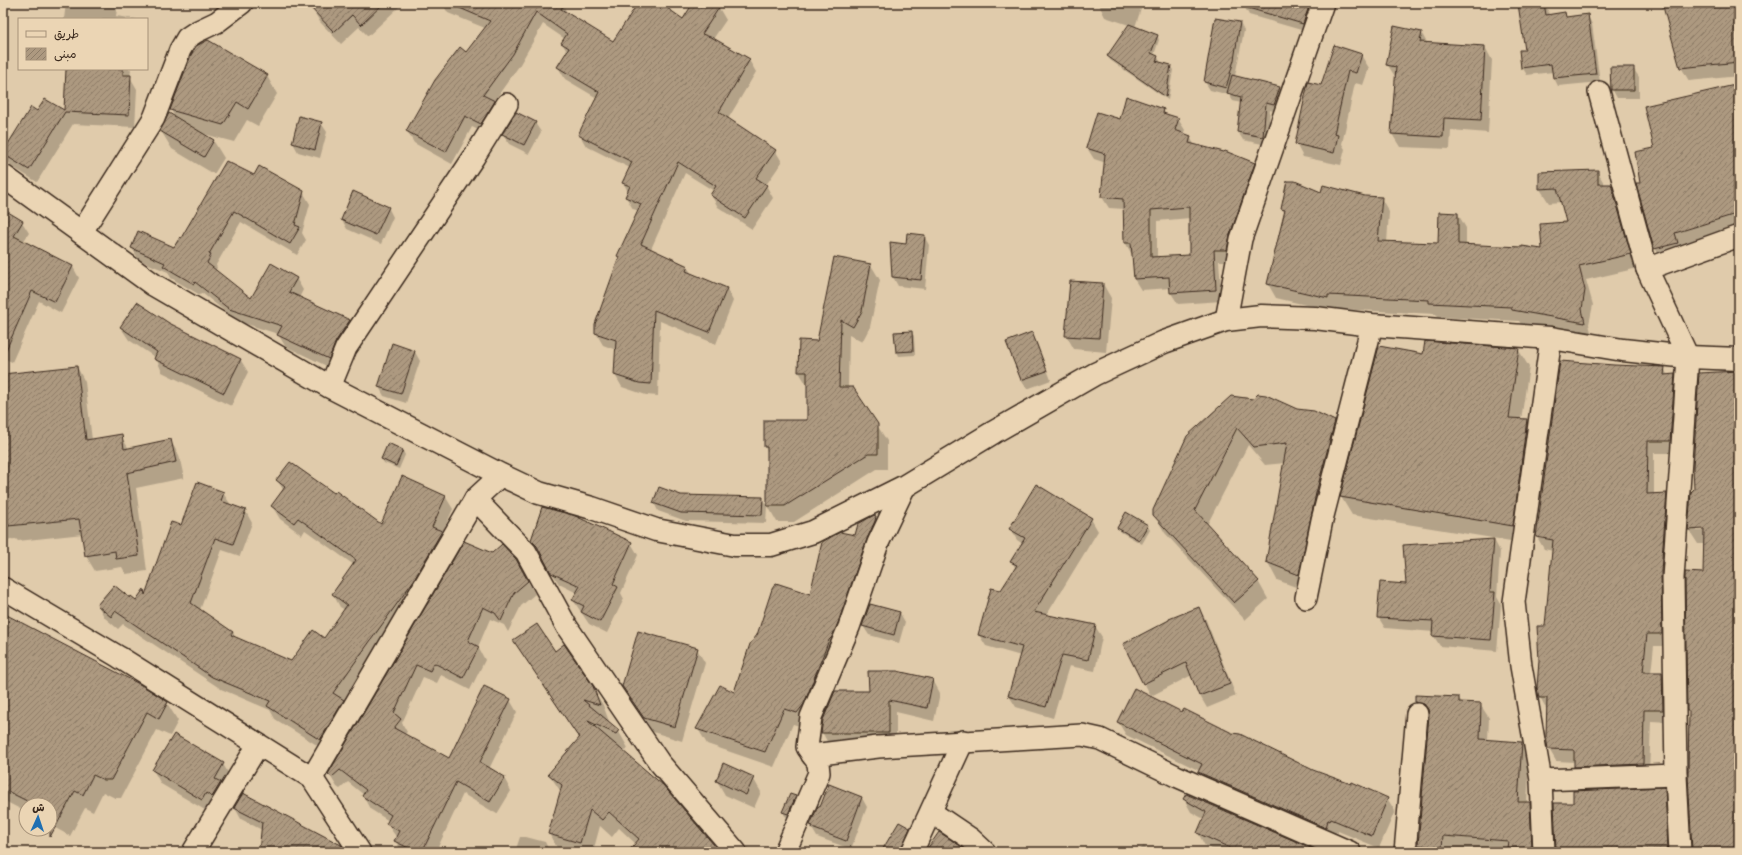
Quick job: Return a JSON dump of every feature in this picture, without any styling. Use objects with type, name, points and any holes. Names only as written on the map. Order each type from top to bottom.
[{"type":"main road","points":[[3,176],[154,285],[330,387],[501,475],[539,493],[592,508],[656,530],[735,545],[771,545],[813,532],[905,486],[994,432],[1095,374],[1164,342],[1226,320],[1261,316],[1315,318],[1372,325],[1551,338],[1622,350],[1688,358],[1739,359]]},
{"type":"street","points":[[81,233],[154,118],[187,38],[217,22],[242,3]]},
{"type":"street","points":[[1226,320],[1241,239],[1324,3]]},
{"type":"street","points":[[1600,92],[1647,269],[1688,358],[1673,578],[1676,775],[1680,852]]},
{"type":"street","points":[[330,387],[346,348],[474,157],[507,104]]},
{"type":"street","points":[[1647,269],[1739,236]]},
{"type":"street","points":[[1306,598],[1322,520],[1372,325]]},
{"type":"street","points":[[1544,852],[1540,780],[1521,666],[1514,602],[1551,338]]},
{"type":"street","points":[[312,778],[475,499],[501,475]]},
{"type":"street","points":[[785,852],[819,773],[818,763],[808,750],[807,744],[811,717],[849,627],[878,543],[905,486]]},
{"type":"street","points":[[475,499],[526,552],[567,627],[659,762],[736,852]]},
{"type":"street","points":[[3,588],[118,657],[312,778],[360,852]]},
{"type":"street","points":[[1405,852],[1418,714]]},
{"type":"street","points":[[812,755],[878,747],[1082,735],[1100,739],[1176,776],[1350,852]]},
{"type":"street","points":[[912,852],[963,741]]},
{"type":"street","points":[[193,852],[258,745]]},
{"type":"street","points":[[1540,780],[1676,775]]},
{"type":"street","points":[[931,812],[971,839],[985,852]]},
{"type":"building","points":[[306,3],[384,3],[361,25],[352,15],[334,32]]},
{"type":"building","points":[[448,3],[565,3],[561,9],[613,41],[638,3],[660,3],[683,19],[693,3],[722,3],[702,34],[713,38],[750,59],[719,112],[776,150],[756,178],[767,185],[745,218],[710,195],[716,186],[678,162],[641,244],[688,266],[686,271],[727,288],[709,332],[654,310],[651,384],[639,383],[614,375],[616,340],[595,333],[595,324],[619,257],[617,256],[641,204],[625,197],[630,186],[622,183],[632,162],[578,135],[599,92],[557,67],[569,48],[561,43],[567,34],[536,12],[513,54],[483,95],[495,101],[481,124],[465,116],[446,152],[406,131],[435,80],[460,47],[466,52],[490,21]]},
{"type":"building","points":[[1249,3],[1310,3],[1303,24],[1248,8]]},
{"type":"building","points":[[1544,3],[1546,15],[1565,12],[1566,17],[1588,14],[1596,74],[1553,78],[1551,64],[1521,68],[1519,50],[1525,50],[1518,4]]},
{"type":"building","points":[[1662,3],[1739,3],[1739,62],[1680,68]]},
{"type":"building","points":[[1215,18],[1240,22],[1234,60],[1226,88],[1204,82]]},
{"type":"building","points":[[1129,24],[1158,35],[1151,53],[1158,56],[1156,61],[1171,65],[1166,97],[1107,56]]},
{"type":"building","points":[[1394,26],[1422,32],[1420,42],[1485,46],[1481,120],[1444,118],[1443,137],[1391,134],[1396,67],[1386,65]]},
{"type":"building","points":[[208,40],[268,75],[248,109],[237,102],[223,125],[170,110],[191,55],[196,46]]},
{"type":"building","points":[[1334,45],[1362,54],[1356,73],[1348,71],[1334,134],[1338,135],[1334,153],[1295,144],[1308,82],[1321,85]]},
{"type":"building","points":[[1610,67],[1634,67],[1634,90],[1611,90]]},
{"type":"building","points":[[66,70],[123,70],[123,75],[131,75],[129,115],[65,112],[29,170],[3,154],[31,107],[37,111],[45,99],[64,110]]},
{"type":"building","points":[[1232,75],[1280,87],[1274,105],[1266,103],[1263,137],[1237,132],[1241,97],[1227,93]]},
{"type":"building","points":[[1739,84],[1739,213],[1675,233],[1678,243],[1654,249],[1636,183],[1640,183],[1635,152],[1654,148],[1644,106]]},
{"type":"building","points":[[1126,96],[1164,109],[1163,113],[1179,118],[1175,130],[1191,136],[1189,143],[1225,151],[1255,163],[1230,235],[1227,250],[1214,250],[1216,290],[1170,293],[1169,277],[1134,279],[1131,243],[1124,243],[1123,199],[1101,197],[1105,154],[1086,148],[1097,112],[1120,119]],"holes":[[[1189,207],[1189,255],[1151,257],[1151,210]]]},
{"type":"building","points":[[516,112],[536,122],[524,145],[502,134]]},
{"type":"building","points":[[169,113],[214,140],[204,157],[160,131]]},
{"type":"building","points":[[299,116],[322,122],[315,150],[292,143]]},
{"type":"building","points":[[226,161],[254,175],[259,166],[304,191],[295,225],[300,227],[290,244],[234,211],[209,254],[211,255],[207,263],[251,298],[271,263],[297,278],[289,292],[350,320],[336,341],[329,359],[277,335],[282,326],[229,309],[195,282],[194,284],[163,266],[165,263],[131,248],[138,231],[174,247],[180,237],[181,238]]},
{"type":"building","points":[[1598,170],[1598,184],[1611,184],[1631,254],[1579,266],[1585,290],[1582,309],[1585,323],[1512,310],[1511,307],[1429,303],[1429,300],[1328,295],[1328,298],[1267,284],[1285,210],[1281,209],[1287,181],[1295,181],[1321,192],[1323,185],[1365,196],[1382,197],[1378,241],[1438,243],[1439,212],[1458,213],[1458,244],[1522,246],[1542,249],[1540,224],[1566,222],[1557,188],[1539,189],[1539,172]]},
{"type":"building","points":[[353,191],[389,207],[376,235],[341,220]]},
{"type":"building","points":[[3,209],[23,221],[14,236],[73,266],[55,302],[32,291],[3,357]]},
{"type":"building","points":[[907,233],[925,235],[921,280],[892,277],[890,242],[906,244]]},
{"type":"building","points":[[834,257],[871,264],[862,311],[853,327],[841,320],[839,387],[853,387],[878,424],[878,454],[868,454],[785,506],[767,506],[767,447],[764,447],[764,420],[807,420],[807,372],[798,372],[799,340],[817,341]]},
{"type":"building","points":[[1070,281],[1103,283],[1099,338],[1065,336]]},
{"type":"building","points":[[137,302],[169,323],[241,359],[224,393],[154,359],[157,352],[120,327]]},
{"type":"building","points":[[912,331],[913,351],[896,352],[894,332]]},
{"type":"building","points":[[1032,332],[1047,371],[1021,380],[1006,342]]},
{"type":"building","points":[[1425,341],[1519,348],[1509,418],[1527,419],[1513,526],[1340,497],[1379,346],[1423,354]]},
{"type":"building","points":[[392,343],[415,351],[401,394],[378,387]]},
{"type":"building","points":[[1560,361],[1665,367],[1664,375],[1675,374],[1670,441],[1648,441],[1647,494],[1667,493],[1661,571],[1662,634],[1647,634],[1643,672],[1662,672],[1663,710],[1644,710],[1643,764],[1574,767],[1574,750],[1548,749],[1546,737],[1547,698],[1539,698],[1537,688],[1539,660],[1537,626],[1545,626],[1553,540],[1536,537]]},
{"type":"building","points":[[77,366],[86,440],[122,434],[124,449],[171,439],[176,462],[127,473],[139,556],[116,559],[115,551],[85,556],[79,519],[8,526],[3,479],[3,374]]},
{"type":"building","points":[[1739,371],[1739,502],[1736,502],[1739,544],[1737,596],[1739,596],[1739,852],[1703,852],[1703,850],[1692,850],[1688,775],[1689,711],[1687,711],[1685,578],[1685,572],[1703,573],[1704,529],[1688,530],[1691,492],[1694,489],[1693,467],[1699,373]]},
{"type":"building","points":[[1258,394],[1266,395],[1297,409],[1314,411],[1335,421],[1316,493],[1299,575],[1266,562],[1287,443],[1254,447],[1237,428],[1195,510],[1259,581],[1234,603],[1153,515],[1153,510],[1187,436],[1231,396],[1253,399]]},
{"type":"building","points":[[388,443],[403,450],[396,466],[381,459]]},
{"type":"building","points":[[290,462],[334,493],[336,491],[381,524],[402,476],[446,496],[432,527],[442,531],[414,580],[333,693],[344,700],[320,740],[267,706],[270,701],[212,677],[115,611],[111,617],[97,605],[114,585],[130,598],[131,596],[136,600],[144,589],[145,595],[171,522],[181,525],[197,482],[224,492],[221,501],[246,510],[233,544],[215,538],[191,603],[233,632],[231,635],[291,661],[313,630],[324,638],[347,605],[332,594],[356,560],[298,518],[294,523],[271,506],[285,487],[276,480]]},
{"type":"building","points":[[1036,484],[1092,518],[1034,612],[1096,625],[1088,660],[1062,655],[1046,707],[1008,696],[1022,647],[978,635],[991,588],[1001,590],[1017,565],[1010,562],[1025,538],[1009,529]]},
{"type":"building","points":[[659,487],[681,495],[763,497],[762,515],[681,513],[653,503]]},
{"type":"building","points":[[542,507],[573,515],[632,542],[613,584],[618,587],[600,622],[581,612],[584,606],[572,600],[580,586],[551,573],[537,546],[531,540]]},
{"type":"building","points":[[1126,512],[1148,525],[1139,540],[1117,528]]},
{"type":"building","points":[[874,515],[876,516],[875,521],[867,539],[838,623],[832,637],[829,640],[804,704],[797,713],[784,709],[765,752],[696,729],[720,685],[734,692],[750,644],[757,635],[772,589],[776,583],[810,594],[822,542],[840,532],[855,535],[858,524]]},
{"type":"building","points":[[1494,539],[1490,592],[1495,592],[1491,640],[1432,636],[1433,621],[1377,618],[1380,582],[1406,584],[1403,545]]},
{"type":"building","points":[[464,541],[492,553],[502,544],[516,559],[528,581],[514,593],[501,621],[495,613],[483,607],[468,641],[479,647],[463,678],[434,663],[430,671],[416,665],[394,713],[401,719],[394,728],[449,758],[484,686],[511,699],[480,762],[505,777],[490,802],[456,782],[422,852],[417,852],[394,841],[399,831],[386,824],[391,815],[362,796],[366,790],[340,770],[332,777],[328,774]]},
{"type":"building","points":[[870,604],[900,612],[894,635],[862,626]]},
{"type":"building","points":[[1199,607],[1230,684],[1199,696],[1186,663],[1143,684],[1123,644],[1169,619]]},
{"type":"building","points":[[3,613],[143,686],[168,702],[159,719],[147,712],[111,780],[104,780],[93,775],[83,795],[75,791],[58,822],[58,797],[19,797],[3,789]]},
{"type":"building","points":[[537,624],[555,651],[564,644],[593,686],[600,705],[583,700],[619,730],[616,734],[588,721],[663,785],[720,852],[628,852],[639,839],[609,812],[602,820],[590,810],[580,843],[548,834],[562,785],[548,774],[580,737],[577,735],[513,640]]},
{"type":"building","points":[[638,631],[698,648],[675,727],[644,718],[622,686]]},
{"type":"building","points":[[868,671],[897,671],[933,679],[927,708],[889,700],[889,733],[821,733],[823,720],[835,691],[869,691]]},
{"type":"building","points":[[1134,688],[1182,712],[1184,709],[1232,733],[1240,734],[1313,770],[1351,784],[1352,782],[1388,798],[1372,836],[1331,819],[1330,821],[1328,820],[1326,828],[1198,772],[1202,764],[1117,722]]},
{"type":"building","points":[[1415,695],[1459,697],[1459,702],[1481,703],[1480,739],[1522,742],[1518,802],[1530,802],[1532,849],[1507,848],[1508,841],[1443,836],[1442,848],[1418,845],[1429,715],[1428,709],[1424,704],[1415,702]]},
{"type":"building","points":[[174,734],[224,763],[215,779],[221,782],[212,797],[206,793],[202,800],[152,770]]},
{"type":"building","points":[[723,763],[754,777],[746,795],[716,781]]},
{"type":"building","points":[[829,784],[862,797],[846,841],[812,828],[813,826],[810,825],[818,806],[820,807]]},
{"type":"building","points":[[1665,787],[1668,850],[1655,850],[1655,852],[1612,852],[1556,850],[1554,803],[1573,803],[1573,791]]},
{"type":"building","points":[[243,793],[341,845],[346,852],[259,852],[262,822],[234,808]]},
{"type":"building","points":[[790,794],[796,796],[788,814],[782,812]]},
{"type":"building","points":[[1186,794],[1318,852],[1239,852],[1197,833],[1206,812],[1183,799]]},
{"type":"building","points":[[899,822],[910,828],[900,852],[881,852]]},
{"type":"building","points":[[939,832],[964,848],[967,852],[925,852]]}]
